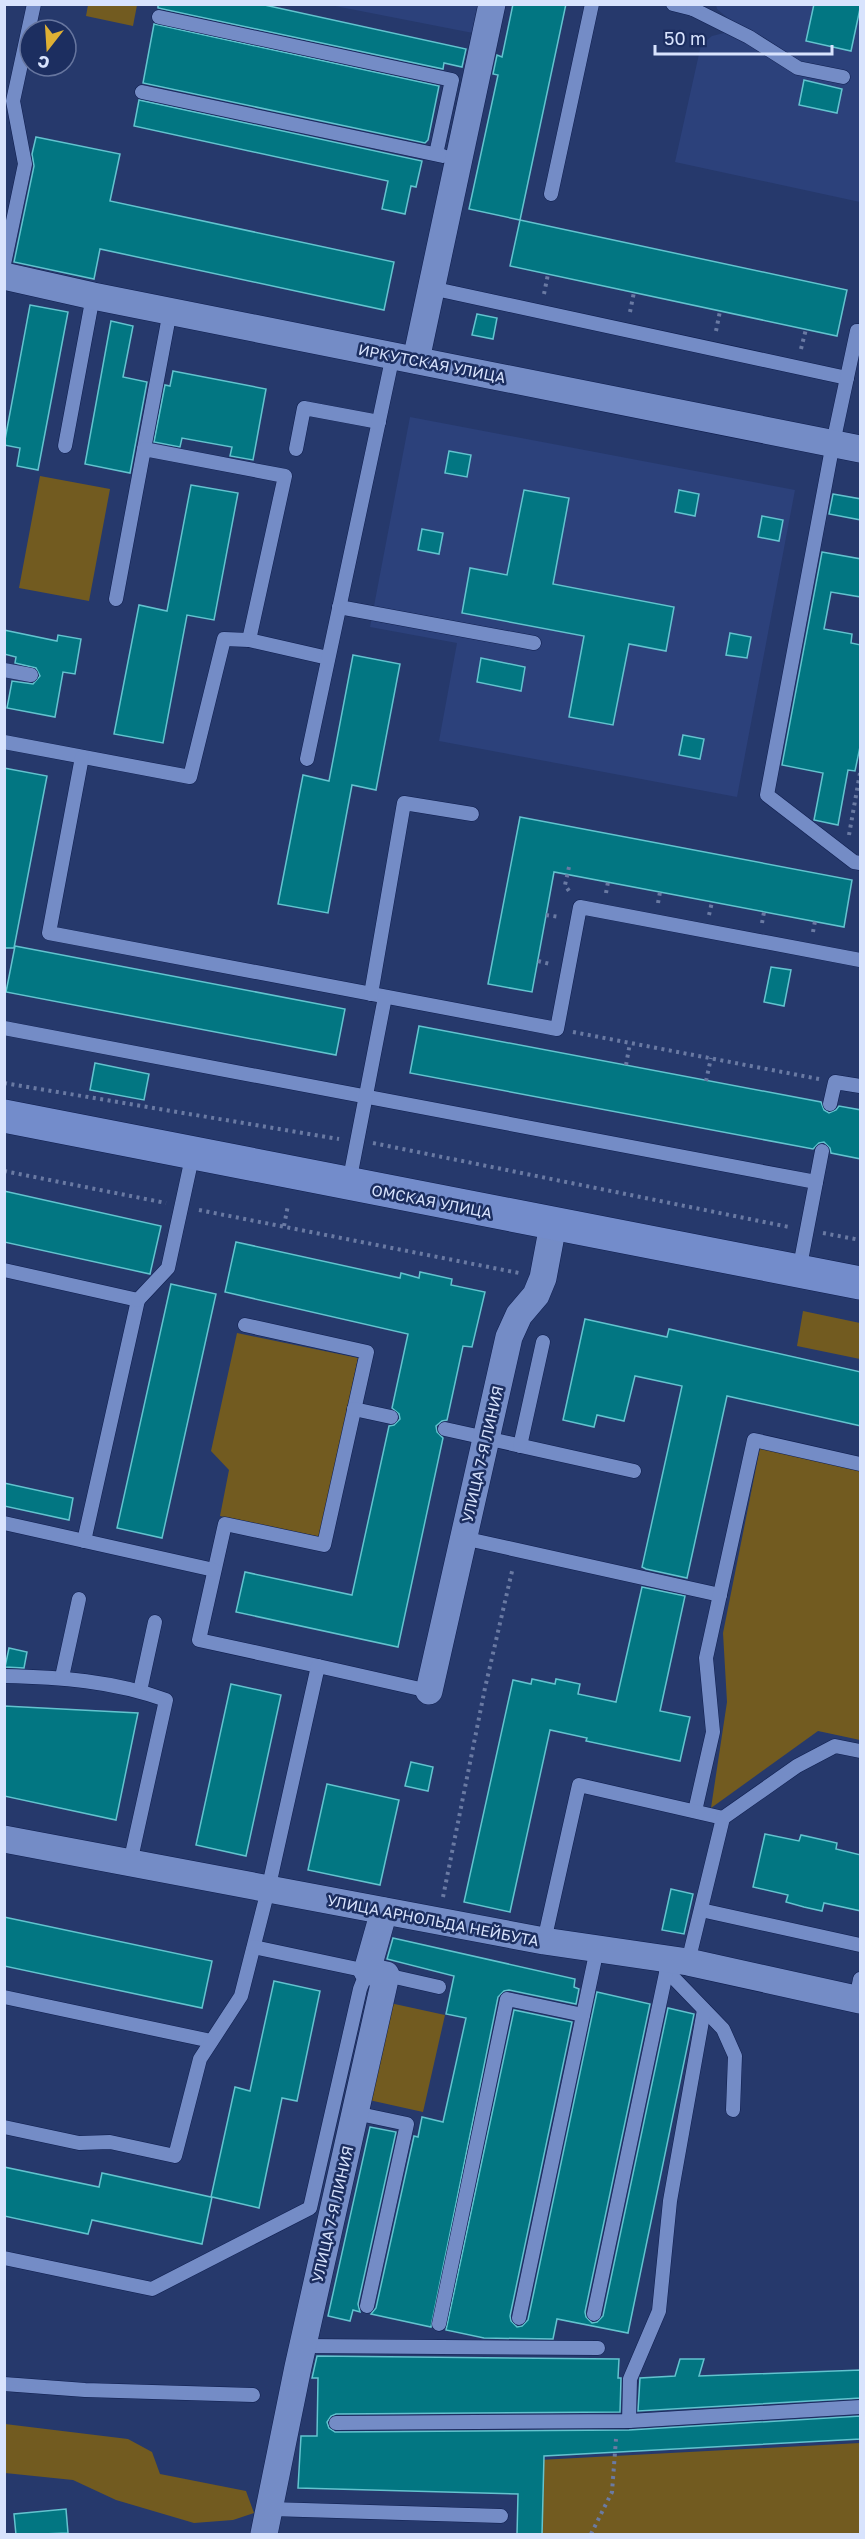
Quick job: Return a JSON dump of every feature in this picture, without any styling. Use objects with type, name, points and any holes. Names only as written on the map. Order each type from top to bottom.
[{"type":"main road","name":"ОМСКАЯ УЛИЦА","points":[[4,1116],[553,1225],[861,1283]]},
{"type":"street","points":[[404,358],[431,288],[447,157],[492,4]]},
{"type":"street","name":"ИРКУТСКАЯ УЛИЦА","points":[[4,276],[93,296],[861,448]]},
{"type":"street","name":"УЛИЦА 7-Я ЛИНИЯ","points":[[429,1691],[509,1337],[519,1315],[536,1295],[543,1278],[553,1225]]},
{"type":"street","name":"УЛИЦА АРНОЛЬДА НЕЙБУТА","points":[[4,1839],[544,1941],[859,1993]]},
{"type":"street","name":"УЛИЦА 7-Я ЛИНИЯ","points":[[267,2526],[303,2346],[355,2113],[377,1973],[384,1911]]},
{"type":"lane","points":[[4,264],[25,164],[14,101],[34,4]]},
{"type":"lane","points":[[551,194],[592,4]]},
{"type":"lane","points":[[673,4],[694,7],[749,37],[798,68],[843,77]]},
{"type":"lane","points":[[142,92],[447,157],[452,80],[159,17]]},
{"type":"lane","points":[[431,288],[847,378]]},
{"type":"lane","points":[[65,446],[93,296]]},
{"type":"lane","points":[[116,599],[170,311]]},
{"type":"lane","points":[[861,332],[857,331],[833,443],[767,795],[854,862],[861,863]]},
{"type":"lane","points":[[307,759],[378,422],[404,358]]},
{"type":"lane","points":[[296,449],[304,408],[378,422]]},
{"type":"lane","points":[[144,449],[285,476],[249,640]]},
{"type":"lane","points":[[339,606],[534,643]]},
{"type":"lane","points":[[4,742],[190,777],[224,639],[249,640],[328,658]]},
{"type":"lane","points":[[4,670],[31,675]]},
{"type":"lane","points":[[82,757],[49,933],[557,1029],[580,907],[861,960]]},
{"type":"lane","points":[[349,1184],[366,1096],[404,803],[472,814]]},
{"type":"lane","points":[[4,1028],[816,1182]]},
{"type":"lane","points":[[831,1104],[835,1082],[861,1086]]},
{"type":"lane","points":[[799,1271],[822,1151]]},
{"type":"lane","points":[[84,1541],[138,1300],[168,1269],[193,1153]]},
{"type":"lane","points":[[4,1270],[138,1300]]},
{"type":"lane","points":[[245,1325],[366,1352],[324,1545],[225,1524],[199,1640],[429,1691]]},
{"type":"lane","points":[[520,1446],[543,1342]]},
{"type":"lane","points":[[354,1409],[391,1417]]},
{"type":"lane","points":[[445,1429],[634,1471]]},
{"type":"lane","points":[[695,1812],[712,1732],[706,1658],[754,1440],[861,1464]]},
{"type":"lane","points":[[4,1523],[214,1570]]},
{"type":"lane","points":[[463,1538],[720,1595]]},
{"type":"lane","points":[[62,1677],[80,1599]]},
{"type":"lane","points":[[140,1691],[155,1622]]},
{"type":"lane","points":[[4,2127],[79,2143],[110,2142],[175,2156],[200,2059],[241,1995],[268,1890],[318,1666]]},
{"type":"lane","points":[[4,1676],[62,1677],[140,1691],[166,1700],[130,1863]]},
{"type":"lane","points":[[594,2314],[674,1964],[701,1910],[723,1818],[797,1766],[835,1746],[861,1751]]},
{"type":"lane","points":[[544,1941],[579,1785],[723,1818]]},
{"type":"lane","points":[[701,1910],[861,1945]]},
{"type":"lane","points":[[254,1947],[439,1987]]},
{"type":"lane","points":[[519,2318],[597,1949]]},
{"type":"lane","points":[[674,1964],[704,2010],[723,2029],[735,2056],[733,2110]]},
{"type":"lane","points":[[4,2258],[152,2289],[310,2208],[360,1989],[377,1973]]},
{"type":"lane","points":[[4,1997],[211,2041]]},
{"type":"lane","points":[[439,2324],[507,1998],[583,2014]]},
{"type":"lane","points":[[623,2421],[630,2379],[659,2311],[670,2201],[704,2010]]},
{"type":"lane","points":[[355,2113],[407,2124],[367,2306]]},
{"type":"lane","points":[[303,2346],[597,2348]]},
{"type":"lane","points":[[4,2384],[85,2391],[253,2395]]},
{"type":"lane","points":[[336,2423],[623,2421],[861,2407]]},
{"type":"lane","points":[[267,2526],[501,2516]]},
{"type":"path","points":[[545,288],[548,274]]},
{"type":"path","points":[[631,307],[634,292]]},
{"type":"path","points":[[717,325],[720,311]]},
{"type":"path","points":[[803,344],[806,330]]},
{"type":"path","points":[[845,855],[861,773]]},
{"type":"path","points":[[565,885],[568,867]]},
{"type":"path","points":[[605,897],[608,882]]},
{"type":"path","points":[[657,907],[660,892]]},
{"type":"path","points":[[709,916],[712,902]]},
{"type":"path","points":[[761,926],[764,912]]},
{"type":"path","points":[[546,915],[562,918]]},
{"type":"path","points":[[813,936],[815,921]]},
{"type":"path","points":[[538,961],[553,964]]},
{"type":"path","points":[[557,1029],[835,1082]]},
{"type":"path","points":[[626,1065],[630,1043]]},
{"type":"path","points":[[706,1081],[711,1058]]},
{"type":"path","points":[[4,1083],[326,1139],[358,1140],[861,1240]]},
{"type":"path","points":[[4,1171],[543,1278]]},
{"type":"path","points":[[284,1226],[288,1205]]},
{"type":"path","points":[[438,1921],[484,1688],[517,1550]]},
{"type":"path","points":[[591,2535],[612,2492],[623,2421]]},
{"type":"shaded area","points":[[88,5],[137,5],[133,26],[86,16]]},
{"type":"shaded area","points":[[330,5],[484,5],[478,34]]},
{"type":"shaded area","points":[[716,5],[860,5],[860,202],[675,162],[701,45],[712,36],[724,33],[730,20],[717,9]]},
{"type":"shaded area","points":[[410,417],[795,490],[737,797],[439,741],[457,643],[370,627]]},
{"type":"shaded area","points":[[40,476],[110,489],[89,601],[19,588]]},
{"type":"shaded area","points":[[803,1311],[860,1323],[860,1359],[797,1346]]},
{"type":"shaded area","points":[[237,1333],[358,1358],[320,1537],[220,1516],[229,1470],[211,1451]]},
{"type":"shaded area","points":[[760,1448],[860,1471],[860,1740],[818,1731],[711,1808],[727,1702],[723,1633]]},
{"type":"shaded area","points":[[390,2003],[445,2015],[423,2112],[369,2100]]},
{"type":"shaded area","points":[[5,2424],[128,2439],[152,2452],[160,2474],[246,2491],[254,2513],[233,2520],[194,2523],[116,2500],[73,2480],[5,2473]]},
{"type":"shaded area","points":[[860,2443],[860,2534],[533,2534],[539,2460]]},
{"type":"building","points":[[158,4],[260,4],[466,49],[462,67],[444,63],[443,69],[158,8]]},
{"type":"building","points":[[513,4],[566,4],[520,220],[469,209],[498,75],[493,74],[497,55],[502,57]]},
{"type":"building","points":[[814,4],[861,4],[851,51],[806,41]]},
{"type":"building","points":[[154,24],[439,86],[428,140],[425,143],[143,83]]},
{"type":"building","points":[[804,80],[842,89],[837,113],[799,105]]},
{"type":"building","points":[[139,100],[422,161],[416,187],[411,186],[405,214],[382,209],[388,181],[134,126]]},
{"type":"building","points":[[36,137],[120,154],[110,201],[394,262],[384,310],[100,249],[94,279],[14,262],[34,166],[32,154]]},
{"type":"building","points":[[520,220],[847,290],[837,336],[510,266]]},
{"type":"building","points":[[30,305],[68,312],[38,470],[17,466],[20,448],[4,445]]},
{"type":"building","points":[[477,314],[497,318],[493,339],[472,335]]},
{"type":"building","points":[[111,321],[133,326],[123,377],[147,382],[130,473],[85,464]]},
{"type":"building","points":[[173,371],[266,389],[253,460],[230,456],[232,447],[182,438],[180,447],[154,442],[165,385],[170,386]]},
{"type":"building","points":[[449,451],[471,455],[467,477],[445,473]]},
{"type":"building","points":[[191,485],[238,493],[214,620],[187,615],[163,743],[114,734],[139,605],[167,611]]},
{"type":"building","points":[[524,490],[569,498],[553,584],[674,607],[666,651],[629,644],[613,725],[569,717],[584,636],[462,613],[470,568],[507,575]]},
{"type":"building","points":[[679,490],[699,494],[695,516],[675,512]]},
{"type":"building","points":[[833,494],[861,499],[861,520],[829,514]]},
{"type":"building","points":[[762,516],[783,520],[779,541],[758,537]]},
{"type":"building","points":[[422,529],[443,533],[439,554],[418,550]]},
{"type":"building","points":[[822,552],[861,559],[861,597],[831,592],[824,629],[852,634],[851,643],[861,645],[861,742],[855,771],[848,770],[838,825],[814,820],[823,773],[782,765]]},
{"type":"building","points":[[4,630],[57,641],[58,635],[81,639],[75,674],[63,672],[55,717],[7,708],[12,681],[33,684],[40,676],[36,668],[15,663],[16,657],[4,654]]},
{"type":"building","points":[[730,633],[751,637],[747,658],[726,655]]},
{"type":"building","points":[[353,655],[400,664],[376,790],[352,785],[328,913],[278,904],[303,775],[329,781]]},
{"type":"building","points":[[481,658],[525,667],[521,691],[477,682]]},
{"type":"building","points":[[683,735],[704,739],[700,759],[679,755]]},
{"type":"building","points":[[4,768],[47,776],[14,948],[4,948]]},
{"type":"building","points":[[520,817],[852,880],[844,927],[554,872],[532,992],[488,984]]},
{"type":"building","points":[[15,946],[345,1009],[336,1055],[6,992]]},
{"type":"building","points":[[771,967],[791,970],[784,1006],[764,1002]]},
{"type":"building","points":[[419,1026],[821,1102],[824,1110],[829,1113],[839,1106],[861,1110],[861,1159],[831,1153],[830,1148],[824,1142],[819,1143],[813,1149],[410,1073]]},
{"type":"building","points":[[95,1063],[149,1074],[144,1100],[90,1090]]},
{"type":"building","points":[[4,1191],[161,1226],[150,1274],[4,1242]]},
{"type":"building","points":[[236,1242],[400,1278],[401,1273],[419,1278],[420,1272],[452,1279],[451,1285],[485,1292],[472,1347],[463,1346],[447,1420],[436,1426],[437,1432],[443,1438],[398,1647],[236,1612],[245,1572],[352,1595],[389,1426],[394,1425],[400,1419],[399,1414],[392,1408],[408,1334],[225,1292]]},
{"type":"building","points":[[171,1284],[216,1294],[162,1538],[117,1528]]},
{"type":"building","points":[[585,1319],[667,1337],[669,1329],[861,1372],[861,1426],[727,1396],[687,1578],[646,1569],[642,1567],[682,1386],[635,1376],[624,1421],[597,1415],[594,1427],[563,1420]]},
{"type":"building","points":[[4,1483],[73,1498],[69,1520],[4,1506]]},
{"type":"building","points":[[642,1587],[685,1596],[660,1711],[690,1717],[680,1761],[586,1741],[587,1738],[550,1730],[510,1912],[464,1902],[513,1680],[531,1684],[532,1679],[555,1684],[556,1679],[580,1684],[578,1694],[616,1702]]},
{"type":"building","points":[[9,1648],[27,1652],[24,1668],[5,1667]]},
{"type":"building","points":[[231,1684],[281,1695],[246,1856],[196,1845]]},
{"type":"building","points":[[4,1706],[138,1713],[116,1820],[4,1796]]},
{"type":"building","points":[[411,1762],[433,1767],[428,1791],[405,1786]]},
{"type":"building","points":[[327,1784],[399,1800],[380,1885],[308,1870]]},
{"type":"building","points":[[765,1834],[799,1841],[801,1835],[837,1843],[836,1849],[861,1855],[861,1911],[824,1903],[822,1911],[804,1907],[786,1902],[788,1895],[753,1887]]},
{"type":"building","points":[[671,1889],[693,1894],[684,1934],[662,1930]]},
{"type":"building","points":[[4,1917],[212,1961],[202,2008],[4,1966]]},
{"type":"building","points":[[393,1938],[575,1979],[574,1987],[579,1989],[576,2004],[509,1990],[504,1991],[498,1997],[431,2327],[371,2314],[376,2308],[414,2136],[418,2137],[422,2117],[443,2122],[466,2018],[446,2014],[454,1976],[387,1959]]},
{"type":"building","points":[[274,1981],[320,1991],[297,2101],[282,2098],[259,2208],[212,2197],[202,2244],[92,2220],[88,2234],[4,2216],[4,2167],[99,2187],[102,2173],[211,2197],[235,2087],[250,2091]]},
{"type":"building","points":[[597,1992],[650,2004],[585,2312],[586,2317],[592,2323],[597,2322],[603,2316],[668,2008],[694,2014],[628,2333],[557,2319],[553,2339],[484,2338],[446,2330],[514,2010],[572,2022],[510,2316],[511,2321],[517,2327],[522,2326],[528,2320]]},
{"type":"building","points":[[370,2127],[396,2132],[358,2304],[360,2312],[353,2310],[350,2321],[328,2316]]},
{"type":"building","points":[[317,2356],[619,2359],[620,2412],[336,2414],[331,2416],[327,2422],[329,2428],[335,2432],[629,2430],[861,2416],[861,2439],[544,2456],[542,2535],[517,2535],[518,2494],[298,2488],[301,2436],[317,2436],[318,2378],[312,2378]]},
{"type":"building","points":[[680,2359],[704,2359],[699,2376],[861,2370],[861,2398],[638,2411],[640,2378],[675,2376]]},
{"type":"building","points":[[66,2509],[68,2533],[16,2535],[14,2514]]}]
